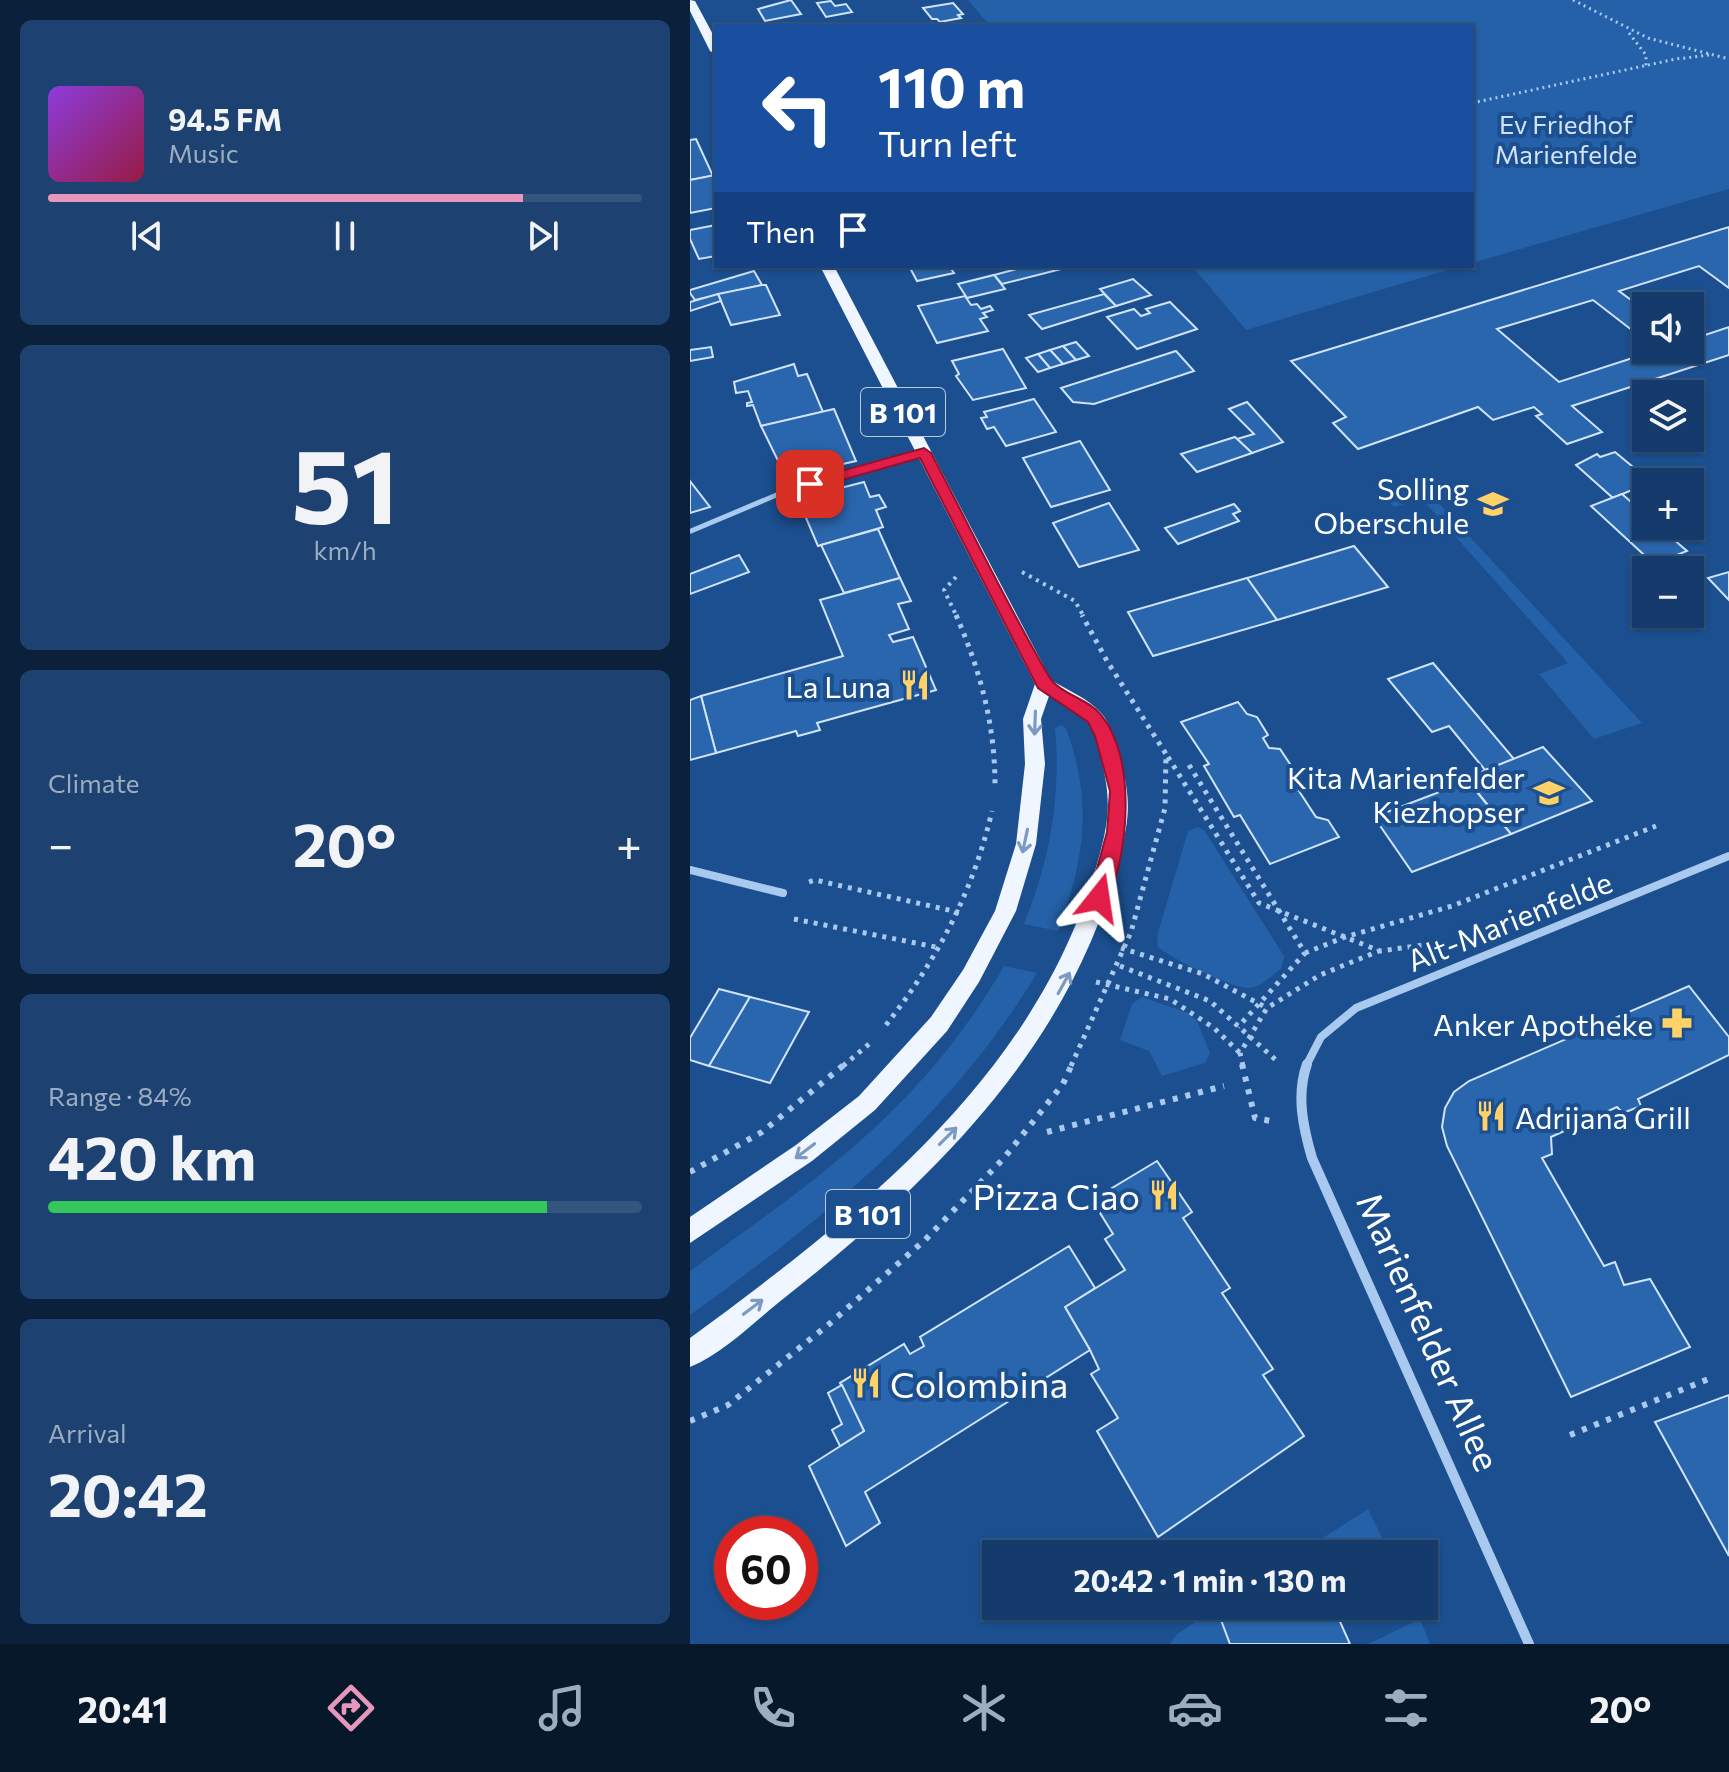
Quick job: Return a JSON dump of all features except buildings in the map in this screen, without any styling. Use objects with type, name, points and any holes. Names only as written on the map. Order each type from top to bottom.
[{"type":"main road","points":[[690,1],[695,23],[714,48]]},
{"type":"main road","name":"B 101","points":[[690,1354],[865,1217],[956,1129],[1021,1048],[1068,976],[1099,898],[1116,832],[1119,791],[1104,736],[1095,718],[1044,684],[828,268]]},
{"type":"main road","name":"B 101","points":[[690,1231],[804,1153],[867,1103],[939,1024],[971,976],[1005,911],[1026,844],[1035,749],[1032,719],[1044,684]]},
{"type":"street","name":"Alt-Marienfelde","points":[[1315,1042],[1343,1015],[1356,1008],[1729,856]]},
{"type":"street","points":[[690,870],[783,893]]},
{"type":"street","name":"Marienfelder Allee","points":[[1315,1042],[1300,1082],[1302,1128],[1312,1158],[1529,1644]]},
{"type":"lane","points":[[691,531],[786,491],[924,453]]},
{"type":"path","points":[[1573,0],[1629,33],[1729,59]]},
{"type":"path","points":[[1629,33],[1646,55],[1646,66]]},
{"type":"path","points":[[1474,103],[1710,55]]},
{"type":"path","points":[[979,559],[944,590],[986,689],[994,734],[994,793]]},
{"type":"path","points":[[1166,754],[1259,903],[1380,951]]},
{"type":"path","points":[[1189,765],[1305,953]]},
{"type":"path","points":[[882,1030],[911,995],[959,912],[977,869],[993,805]]},
{"type":"path","points":[[1238,1027],[1305,953],[1345,937],[1452,906],[1656,826]]},
{"type":"path","points":[[940,948],[793,919],[783,893],[815,880],[959,912]]},
{"type":"path","points":[[1240,1053],[1267,1008],[1320,975],[1380,951],[1430,944],[1442,939]]},
{"type":"path","points":[[1122,948],[1203,974],[1267,1008]]},
{"type":"path","points":[[1120,966],[1210,1001],[1300,1082]]},
{"type":"path","points":[[1107,985],[1170,999],[1214,1028],[1240,1053],[1255,1118],[1302,1128]]},
{"type":"path","points":[[690,1172],[783,1117],[873,1040]]},
{"type":"path","points":[[1047,1132],[1224,1086]]},
{"type":"path","points":[[1570,1435],[1711,1378]]},
{"type":"green space","name":"Ev Friedhof Marienfelde","points":[[968,0],[1729,0],[1729,189],[1474,262],[1474,24],[988,24]]},
{"type":"green space","points":[[1194,268],[1454,268],[1246,330]]},
{"type":"green space","points":[[1422,485],[1642,723],[1594,739],[1539,674],[1568,663],[1422,499],[1394,507],[1388,501],[1391,494]]},
{"type":"green space","points":[[1061,725],[1066,728],[1075,755],[1080,781],[1082,830],[1080,855],[1058,931],[1024,924],[1041,876],[1052,828],[1056,778],[1055,728]]},
{"type":"green space","points":[[1198,827],[1204,830],[1284,956],[1281,969],[1262,984],[1241,987],[1216,978],[1174,958],[1157,946],[1158,933],[1188,831]]},
{"type":"green space","points":[[1004,966],[1037,973],[1003,1025],[925,1119],[836,1202],[690,1315],[690,1271],[782,1204],[865,1137],[938,1061]]},
{"type":"green space","points":[[1142,997],[1188,1013],[1197,1021],[1210,1053],[1205,1063],[1162,1076],[1149,1051],[1120,1040],[1132,1004]]},
{"type":"green space","points":[[1368,1509],[1383,1540],[1320,1540]]},
{"type":"green space","points":[[1198,1620],[1221,1620],[1230,1644],[1170,1644],[1176,1635]]},
{"type":"green space","points":[[1420,1620],[1430,1644],[1368,1644]]},
{"type":"place","name":"Solling Oberschule","points":[[1493,504]]},
{"type":"place","name":"La Luna","points":[[915,685]]},
{"type":"place","name":"Kita Marienfelder Kiezhopser","points":[[1549,793]]},
{"type":"place","name":"Anker Apotheke","points":[[1677,1023]]},
{"type":"place","name":"Adrijana Grill","points":[[1491,1116]]},
{"type":"place","name":"Pizza Ciao","points":[[1164,1195]]},
{"type":"place","name":"Colombina","points":[[866,1383]]},
{"type":"route","points":[[810,484],[924,453],[1044,684],[1095,718],[1104,736],[1119,791],[1116,832],[1099,898]]}]
